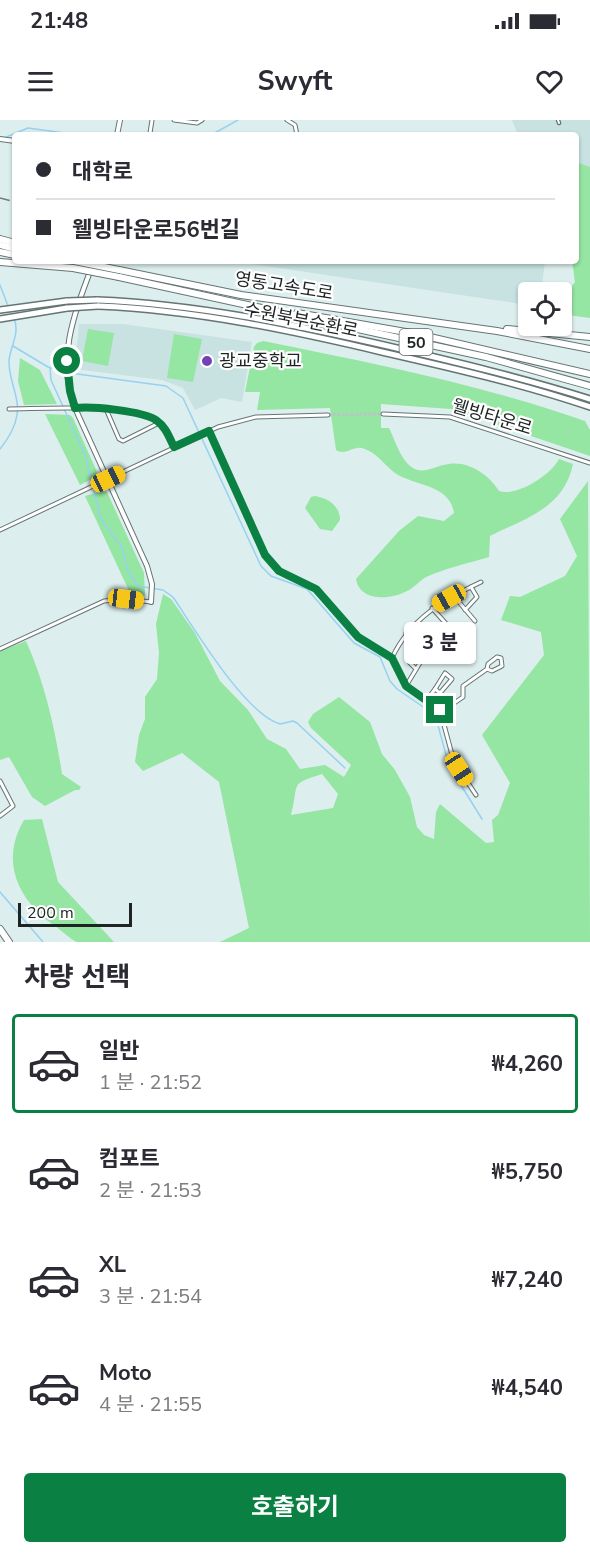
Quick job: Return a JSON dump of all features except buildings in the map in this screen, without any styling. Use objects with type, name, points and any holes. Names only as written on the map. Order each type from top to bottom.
[{"type":"highway","name":"영동고속도로","points":[[77,264],[240,305],[486,357],[590,386]]},
{"type":"highway","name":"영동고속도로","points":[[119,274],[241,296],[497,331],[590,349]]},
{"type":"highway","name":"수원북부순환로","points":[[0,310],[67,301],[188,308],[306,327],[523,377],[590,399]]},
{"type":"highway","name":"수원북부순환로","points":[[0,319],[97,303],[154,309],[307,334],[522,384],[590,407]]},
{"type":"highway","name":"영동고속도로","points":[[240,305],[417,334],[590,374]]},
{"type":"highway","name":"영동고속도로","points":[[459,326],[590,337]]},
{"type":"highway","points":[[0,929],[9,942]]},
{"type":"street","points":[[174,120],[197,123],[202,120]]},
{"type":"street","points":[[287,120],[295,125],[296,132]]},
{"type":"street","points":[[0,649],[104,601],[118,599],[151,602],[152,584],[147,566],[75,408],[68,381],[67,368],[72,320],[93,264]]},
{"type":"street","points":[[9,409],[106,409],[151,418],[167,432],[174,447]]},
{"type":"street","points":[[106,409],[119,439],[123,441],[159,423]]},
{"type":"street","name":"웰빙타운로","points":[[383,414],[450,417],[590,463]]},
{"type":"street","points":[[0,530],[207,432],[246,419],[328,415]]},
{"type":"street","points":[[207,432],[265,555],[272,564],[316,589],[358,637],[392,658],[406,686],[441,712],[454,762],[476,795]]},
{"type":"street","points":[[392,658],[406,633],[432,608],[481,582]]},
{"type":"street","points":[[465,610],[477,597],[471,587]]},
{"type":"street","points":[[453,595],[475,621]]},
{"type":"street","points":[[432,608],[458,637]]},
{"type":"street","points":[[406,633],[425,642],[437,633]]},
{"type":"street","points":[[406,686],[423,657],[418,653],[409,662],[415,668]]},
{"type":"street","points":[[441,712],[463,697],[463,686],[487,669],[492,660],[501,658],[502,666],[492,671],[487,669]]},
{"type":"street","points":[[427,700],[445,673],[452,679],[442,693],[435,689]]},
{"type":"street","points":[[0,781],[13,806],[0,816]]},
{"type":"shaded area","points":[[512,120],[590,120],[590,233],[579,233],[579,132],[517,132]]},
{"type":"shaded area","points":[[252,264],[545,264],[542,282],[518,282],[518,304]]},
{"type":"shaded area","points":[[79,324],[123,324],[252,342],[242,402],[221,398],[195,410],[183,388],[162,380],[75,369]]},
{"type":"green space","points":[[579,163],[590,167],[590,318],[572,316],[572,286],[575,282],[572,264],[579,264]]},
{"type":"green space","points":[[88,329],[114,333],[108,366],[82,361]]},
{"type":"green space","points":[[174,334],[202,339],[193,382],[167,378]]},
{"type":"green space","points":[[263,341],[465,385],[585,421],[590,430],[590,456],[451,409],[381,404],[381,428],[389,428],[405,460],[417,470],[449,464],[464,465],[478,470],[499,491],[506,492],[524,488],[533,483],[549,472],[559,459],[573,464],[561,491],[542,510],[490,536],[489,557],[426,577],[400,594],[385,597],[370,595],[363,592],[356,579],[399,531],[418,516],[444,521],[454,513],[451,503],[439,491],[395,473],[367,450],[358,448],[340,452],[336,450],[330,408],[257,410],[260,392],[245,392],[254,347]]},
{"type":"green space","points":[[20,358],[40,370],[57,404],[24,405],[18,381]]},
{"type":"green space","points":[[45,414],[70,415],[73,418],[97,472],[95,477],[80,485]]},
{"type":"green space","points":[[588,481],[590,942],[220,942],[249,928],[219,782],[182,753],[143,771],[135,762],[139,735],[145,719],[145,697],[157,679],[159,653],[156,624],[163,594],[171,599],[195,633],[220,681],[248,710],[267,739],[286,749],[300,769],[325,765],[344,777],[351,765],[311,728],[308,722],[313,714],[339,697],[370,722],[382,754],[395,770],[410,797],[417,827],[424,835],[434,839],[436,812],[440,804],[486,843],[494,842],[492,820],[498,815],[510,783],[482,735],[544,655],[541,632],[501,620],[510,596],[520,597],[565,576],[577,556],[560,519]],"holes":[[[322,774],[338,794],[333,808],[291,815],[297,786],[304,780]]]},
{"type":"green space","points":[[102,491],[107,492],[144,573],[145,595],[143,598],[130,593],[85,496]]},
{"type":"green space","points":[[315,496],[329,501],[338,511],[340,520],[332,531],[320,529],[305,508],[311,497]]},
{"type":"green space","points":[[26,641],[39,673],[48,706],[62,774],[81,787],[45,806],[32,797],[9,757],[0,760],[0,651]]},
{"type":"green space","points":[[42,819],[58,882],[114,942],[75,941],[42,916],[22,892],[13,864],[13,850],[17,835],[24,820]]},
{"type":"waterway","points":[[216,132],[238,120]]},
{"type":"waterway","points":[[18,132],[28,128],[57,132]]},
{"type":"waterway","points":[[4,138],[12,135]]},
{"type":"waterway","points":[[0,285],[8,306]]},
{"type":"waterway","points":[[0,449],[11,433],[17,415],[17,401],[9,367],[16,334],[14,318]]},
{"type":"waterway","points":[[13,346],[48,367],[65,372]]},
{"type":"waterway","points":[[50,368],[51,380],[85,455],[101,519],[122,548],[128,571],[138,586],[163,590],[173,597],[221,668],[251,704],[266,717],[280,724],[293,721],[297,723],[345,768]]},
{"type":"waterway","points":[[70,373],[166,386],[183,398],[261,566],[271,576],[307,589],[354,643],[380,657],[390,681],[397,689],[432,713],[436,718],[449,766],[482,819]]},
{"type":"waterway","points":[[0,892],[43,942]]},
{"type":"tunnel","points":[[328,415],[383,414]]},
{"type":"railway","points":[[0,198],[12,201]]},
{"type":"place","name":"광교중학교","points":[[207,361]]},
{"type":"route","points":[[67,361],[67,375],[75,408],[93,407],[151,418],[164,428],[174,447],[209,431],[265,555],[272,564],[279,571],[312,585],[358,637],[377,646],[392,658],[406,686],[440,710]]}]
